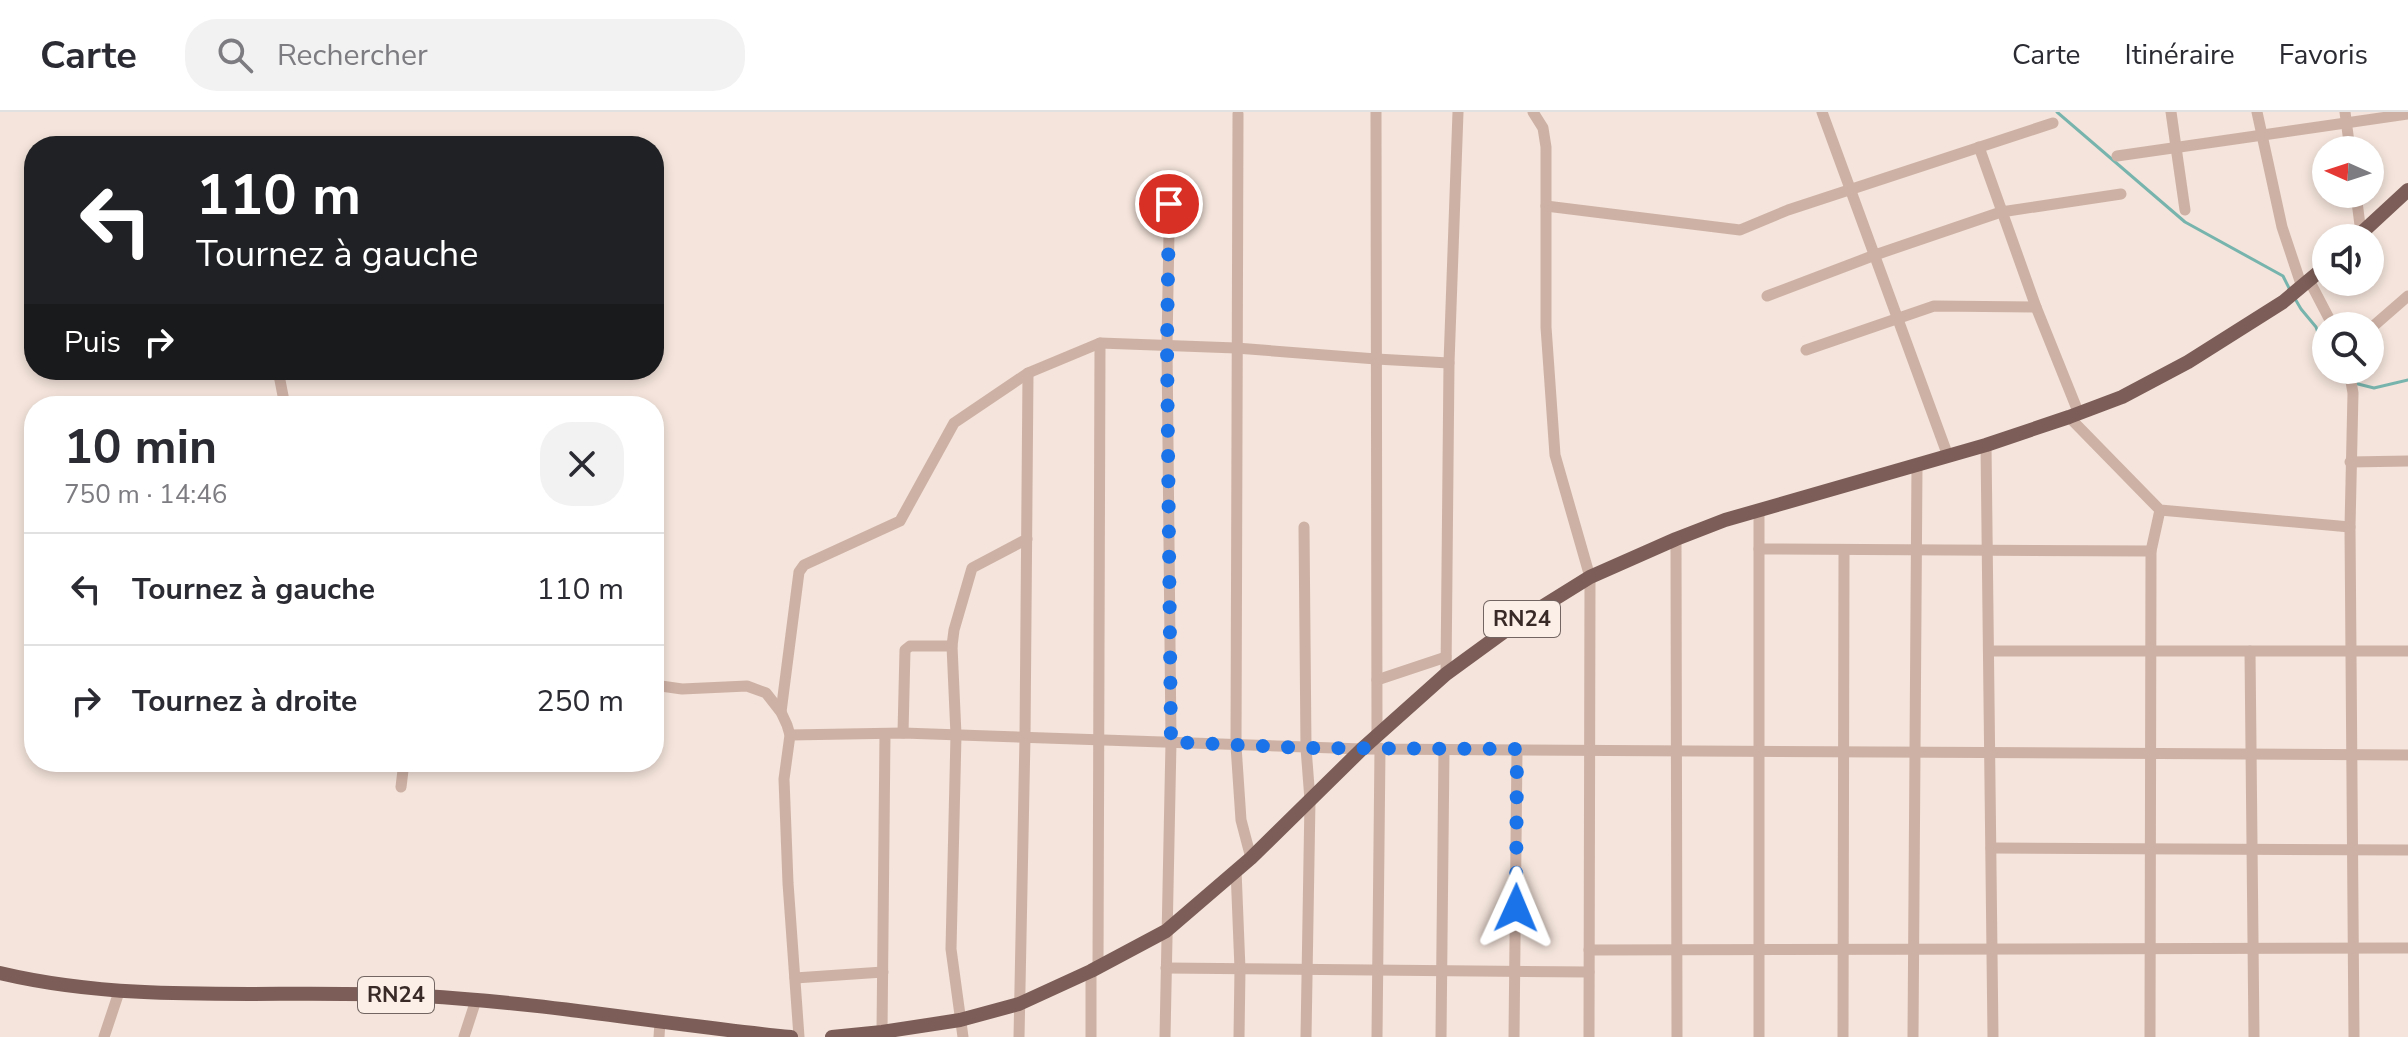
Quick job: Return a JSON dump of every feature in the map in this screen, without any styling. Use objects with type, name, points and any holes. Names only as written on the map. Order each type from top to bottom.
[{"type":"main road","points":[[2370,224],[2408,190]]},
{"type":"main road","name":"RN24","points":[[832,1037],[960,1020],[1019,1004],[1166,931],[1251,858],[1362,749],[1378,742],[1446,674],[1516,623],[1590,577],[1676,539],[1759,510],[1986,445],[2122,397],[2188,362],[2283,302],[2312,278]]},
{"type":"main road","name":"RN24","points":[[0,973],[72,987],[119,992],[198,996],[339,993],[476,1000],[660,1030],[791,1037]]},
{"type":"street","points":[[1376,112],[1377,1037]]},
{"type":"street","points":[[1446,674],[1449,363],[1458,112]]},
{"type":"street","points":[[1533,112],[1543,128],[1546,147],[1546,327],[1555,455],[1590,577],[1589,1037]]},
{"type":"street","points":[[1822,112],[1948,456]]},
{"type":"street","points":[[2171,112],[2185,210]]},
{"type":"street","points":[[2257,112],[2282,227],[2302,286],[2322,312]]},
{"type":"street","points":[[1238,114],[1236,746],[1241,820],[1251,858]]},
{"type":"street","points":[[2117,156],[2261,135],[2346,117],[2408,114]]},
{"type":"street","points":[[1546,206],[1740,230],[1788,210],[2053,123]]},
{"type":"street","points":[[1979,147],[2074,416],[2160,510],[2350,527]]},
{"type":"street","points":[[1165,1037],[1171,742],[1167,345],[1170,176]]},
{"type":"street","points":[[1767,296],[2001,212],[2121,194]]},
{"type":"street","points":[[2384,317],[2408,296]]},
{"type":"street","points":[[1806,350],[1934,306],[2036,307]]},
{"type":"street","points":[[781,712],[799,572],[804,565],[900,521],[954,423],[1028,373],[1100,343],[1236,348],[1449,363]]},
{"type":"street","points":[[1091,1037],[1098,739],[1100,343]]},
{"type":"street","points":[[1019,1037],[1028,373]]},
{"type":"street","points":[[2351,384],[2354,1037]]},
{"type":"street","points":[[1986,445],[1993,1037]]},
{"type":"street","points":[[2350,462],[2408,461]]},
{"type":"street","points":[[1913,1037],[1917,465]]},
{"type":"street","points":[[1759,510],[1759,1037]]},
{"type":"street","points":[[2150,1037],[2151,551],[2160,510]]},
{"type":"street","points":[[1304,527],[1306,748],[1310,800],[1306,1037]]},
{"type":"street","points":[[963,1037],[951,949],[956,735],[954,630],[972,568],[1027,539]]},
{"type":"street","points":[[1676,539],[1677,1037]]},
{"type":"street","points":[[1759,549],[2151,551]]},
{"type":"street","points":[[1843,1037],[1844,550]]},
{"type":"street","points":[[903,733],[905,650],[910,646],[952,646]]},
{"type":"street","points":[[1989,651],[2408,651]]},
{"type":"street","points":[[2250,651],[2254,1037]]},
{"type":"street","points":[[1377,680],[1446,657]]},
{"type":"street","points":[[664,686],[682,689],[747,686],[766,693],[781,712],[790,735],[784,779],[799,1037]]},
{"type":"street","points":[[790,735],[903,733],[1362,749]]},
{"type":"street","points":[[882,1032],[885,734]]},
{"type":"street","points":[[1378,742],[1444,749],[2408,755]]},
{"type":"street","points":[[1441,1037],[1444,749]]},
{"type":"street","points":[[1514,1037],[1517,749]]},
{"type":"street","points":[[401,787],[403,772]]},
{"type":"street","points":[[1991,848],[2408,850]]},
{"type":"street","points":[[1236,870],[1239,1037]]},
{"type":"street","points":[[1589,950],[2408,948]]},
{"type":"street","points":[[1166,968],[1589,972]]},
{"type":"street","points":[[795,978],[883,972]]},
{"type":"street","points":[[104,1037],[119,992]]},
{"type":"street","points":[[464,1037],[476,1000]]},
{"type":"waterway","points":[[2057,112],[2185,222],[2283,276],[2290,290]]},
{"type":"waterway","points":[[2294,297],[2312,322]]},
{"type":"waterway","points":[[2358,384],[2374,388],[2408,380]]},
{"type":"route","points":[[1169,204],[1167,345],[1171,742],[1306,748],[1517,749],[1516,908]]}]
